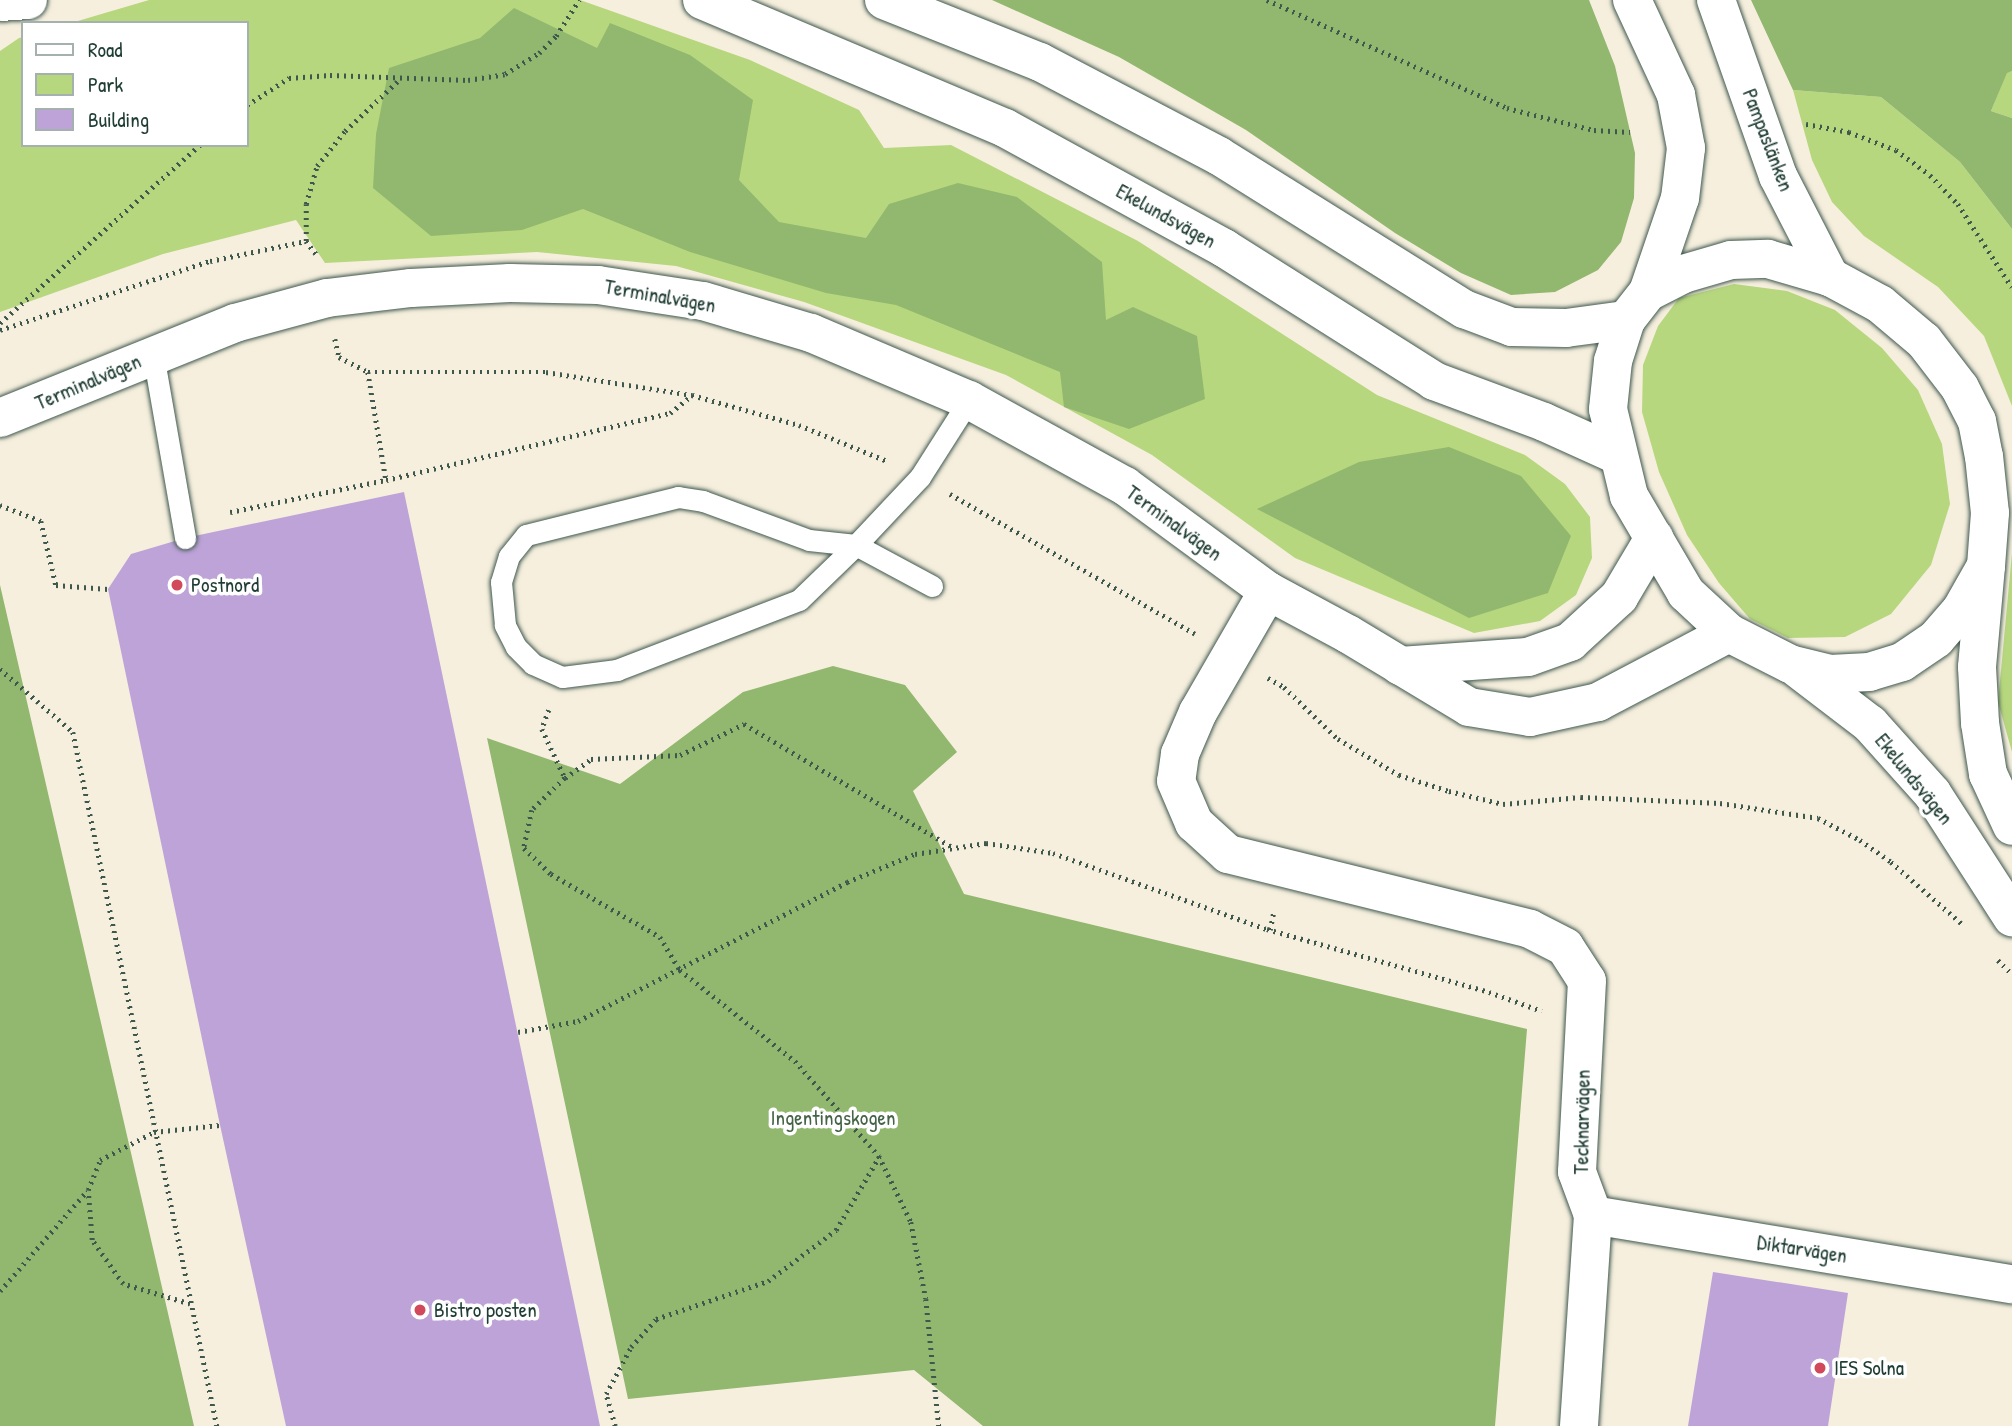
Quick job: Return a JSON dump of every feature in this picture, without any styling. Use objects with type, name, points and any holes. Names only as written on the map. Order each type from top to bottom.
[{"type":"street","name":"Ekelundsvägen","points":[[702,0],[1005,128],[1224,248],[1434,381],[1544,422],[1617,455]]},
{"type":"street","name":"Ekelundsvägen","points":[[884,0],[1040,62],[1219,156],[1464,309],[1512,327],[1566,328],[1637,306],[1682,274],[1731,260],[1768,259],[1830,277],[1881,304],[1924,341],[1960,388],[1977,421],[1990,513],[1977,667],[1980,723],[1988,775],[2012,826]]},
{"type":"street","points":[[1632,0],[1675,95],[1686,148],[1680,198],[1637,306]]},
{"type":"street","name":"Pampaslänken","points":[[1716,0],[1778,176],[1830,277]]},
{"type":"street","name":"Terminalvägen","points":[[0,418],[235,323],[327,298],[411,288],[510,283],[598,285],[690,299],[811,333],[969,400],[1125,486],[1268,591],[1469,707],[1530,717],[1598,702],[1729,633]]},
{"type":"street","name":"Ekelundsvägen","points":[[1637,306],[1613,361],[1608,409],[1629,496],[1686,593],[1729,633],[1790,664],[1870,724],[1932,793],[2012,917]]},
{"type":"street","points":[[1400,666],[1528,657],[1570,642],[1619,597],[1654,538]]},
{"type":"street","name":"Ekelundsvägen","points":[[1790,664],[1830,674],[1869,671],[1902,662],[1936,639],[1961,610],[1986,566]]},
{"type":"street","points":[[1230,656],[1268,591]]},
{"type":"street","name":"Tecknarvägen","points":[[1230,656],[1198,712],[1180,754],[1176,782],[1194,824],[1228,854],[1530,929],[1565,947],[1587,981],[1577,1172],[1593,1214],[1578,1426]]},
{"type":"street","name":"Diktarvägen","points":[[1593,1214],[2012,1284]]},
{"type":"lane","points":[[153,354],[186,538]]},
{"type":"lane","points":[[932,586],[856,545],[809,540],[703,501],[678,497],[526,535],[509,556],[501,582],[505,625],[516,647],[533,664],[562,677],[617,670],[799,600],[856,545],[920,477],[969,400]]},
{"type":"path","points":[[248,104],[289,78],[330,75],[468,80],[505,74],[548,44],[579,0]]},
{"type":"path","points":[[1267,0],[1507,108],[1594,130],[1630,132]]},
{"type":"path","points":[[400,79],[345,131],[317,166],[306,204],[306,241],[317,254],[339,357],[368,372],[546,372],[692,396],[799,425],[871,453],[920,477],[1143,602],[1284,687],[1338,739],[1399,775],[1503,804],[1581,797],[1720,803],[1818,818],[1860,840],[1891,862],[1964,926]]},
{"type":"path","points":[[1799,123],[1849,132],[1896,150],[1930,175],[1958,204],[2012,287]]},
{"type":"path","points":[[0,323],[198,147]]},
{"type":"path","points":[[0,330],[210,261],[306,241]]},
{"type":"path","points":[[368,372],[386,480]]},
{"type":"path","points":[[230,512],[386,480],[670,413],[692,396]]},
{"type":"path","points":[[0,505],[41,521],[56,585],[108,589]]},
{"type":"path","points":[[0,669],[74,732],[154,1132],[217,1426]]},
{"type":"path","points":[[562,677],[542,729],[565,778]]},
{"type":"path","points":[[939,1426],[926,1299],[911,1222],[879,1156],[795,1061],[680,970],[660,937],[551,874],[524,848],[532,810],[565,778],[591,760],[680,755],[744,724],[954,848]]},
{"type":"path","points":[[518,1032],[578,1021],[847,882],[915,854],[986,843],[1053,853],[1267,929],[1585,1022]]},
{"type":"path","points":[[1993,955],[2012,974]]},
{"type":"path","points":[[0,1291],[88,1190],[100,1160],[154,1132],[220,1125]]},
{"type":"path","points":[[615,1426],[606,1394],[631,1348],[656,1319],[768,1281],[836,1230],[879,1156]]},
{"type":"path","points":[[88,1190],[92,1240],[123,1284],[190,1304]]},
{"type":"green space","points":[[149,0],[580,0],[750,60],[859,110],[884,148],[951,145],[1138,241],[1377,395],[1525,455],[1565,484],[1590,517],[1592,558],[1576,595],[1540,621],[1474,633],[1295,558],[1152,455],[1006,375],[804,302],[676,266],[537,252],[325,263],[296,220],[163,254],[0,312],[0,51],[19,38],[21,147],[248,147],[248,21],[78,21]]},
{"type":"green space","points":[[992,0],[1589,0],[1615,66],[1635,153],[1634,198],[1621,242],[1598,270],[1555,292],[1511,295],[1461,273],[1395,233],[1246,130],[1119,57]]},
{"type":"green space","points":[[1751,0],[2012,0],[2012,71],[2007,73],[1991,111],[2012,118],[2012,229],[1960,162],[1881,97],[1793,90]]},
{"type":"green space","points":[[514,8],[597,48],[610,23],[690,55],[753,100],[739,180],[779,222],[866,238],[889,204],[958,183],[1017,197],[1102,262],[1106,320],[1133,307],[1197,336],[1205,399],[1129,429],[1064,407],[1060,372],[896,305],[826,293],[690,252],[583,209],[522,230],[431,236],[373,188],[376,134],[389,68],[480,38]]},
{"type":"green space","points":[[2012,71],[2012,118],[1991,111],[2007,72]]},
{"type":"green space","points":[[1793,90],[1881,97],[1960,162],[2012,229],[2012,406],[1984,336],[1938,287],[1864,236],[1832,202],[1812,160]]},
{"type":"green space","points":[[1734,284],[1787,291],[1835,310],[1882,348],[1918,390],[1942,444],[1950,504],[1931,565],[1891,614],[1845,637],[1788,638],[1750,619],[1719,583],[1687,535],[1659,472],[1642,412],[1643,365],[1658,326],[1679,298]]},
{"type":"green space","points":[[1449,447],[1521,476],[1571,536],[1548,593],[1469,618],[1257,509],[1359,462]]},
{"type":"green space","points":[[2012,553],[2012,752],[1998,702]]},
{"type":"green space","points":[[0,585],[194,1426],[0,1426]]},
{"type":"green space","name":"Ingentingskogen","points":[[833,666],[905,685],[957,752],[913,791],[964,894],[1527,1029],[1495,1426],[983,1426],[914,1370],[628,1399],[487,738],[620,784],[743,692]]},
{"type":"building","points":[[404,492],[600,1426],[286,1426],[220,1125],[108,589],[131,554],[185,538]]},
{"type":"building","points":[[1713,1272],[1848,1293],[1828,1426],[1688,1426]]},
{"type":"place","name":"Postnord","points":[[177,585]]},
{"type":"place","name":"Bistro posten","points":[[420,1310]]},
{"type":"place","name":"IES Solna","points":[[1820,1368]]}]
